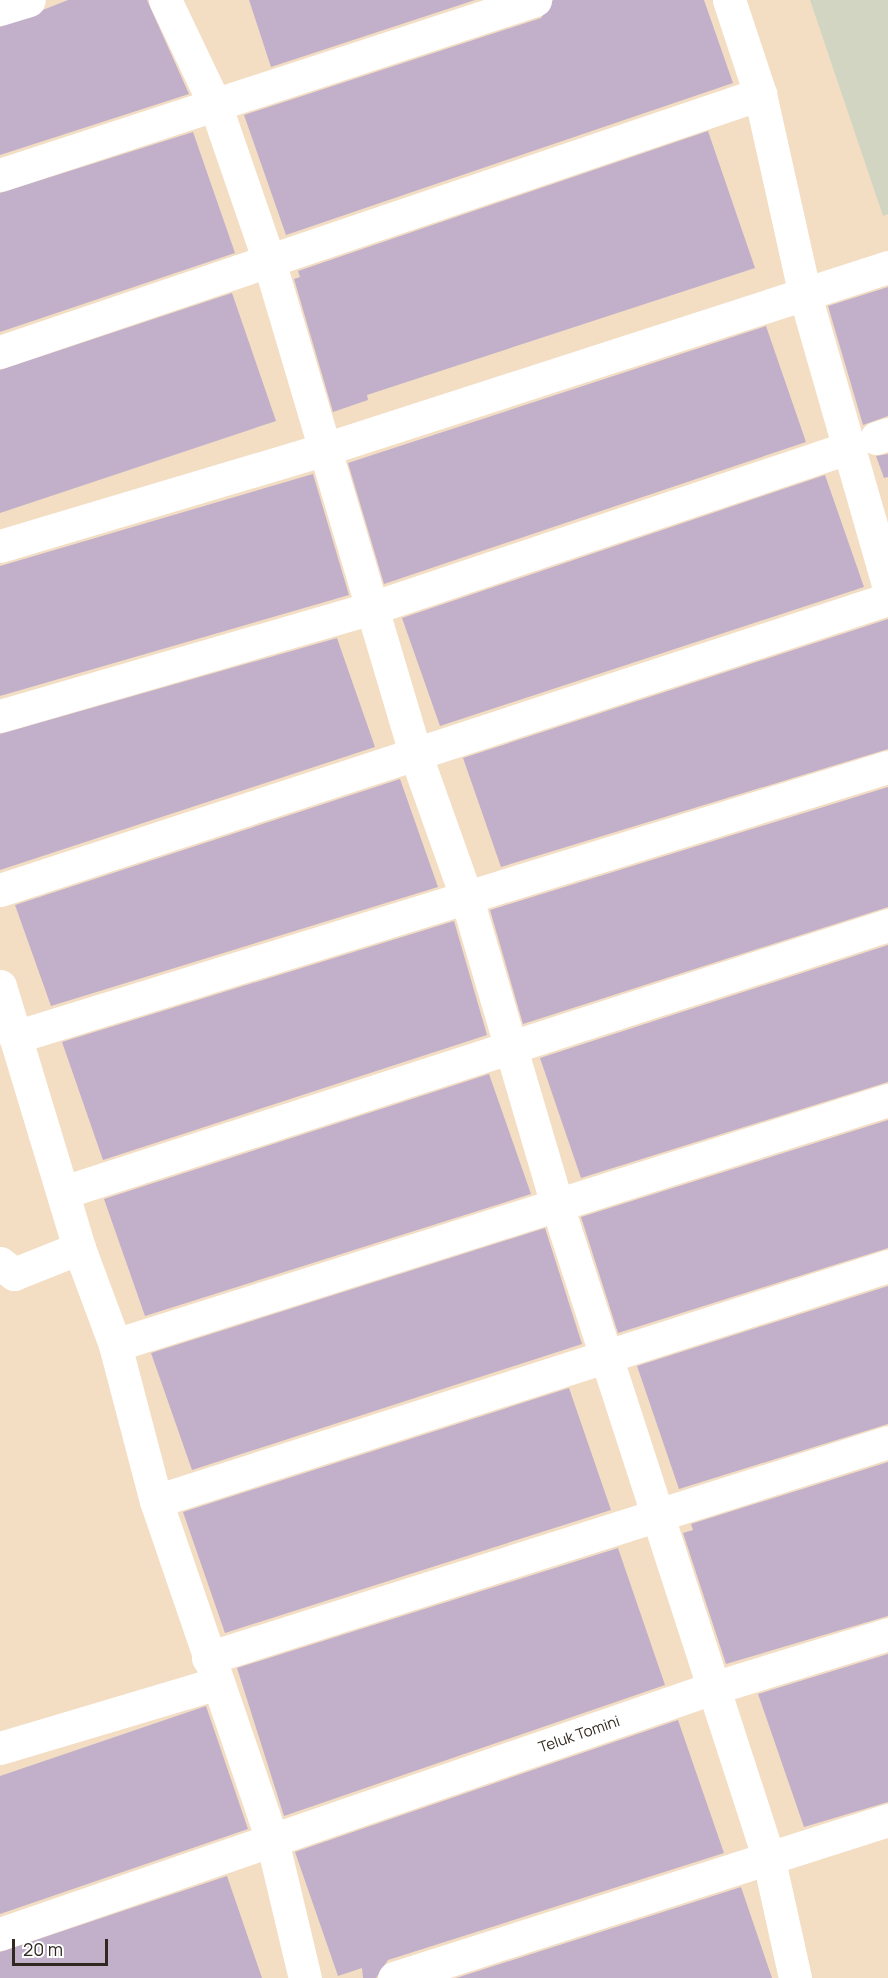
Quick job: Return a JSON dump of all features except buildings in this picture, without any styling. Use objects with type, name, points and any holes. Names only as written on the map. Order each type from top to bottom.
[{"type":"street","points":[[0,9],[29,0]]},
{"type":"street","points":[[165,0],[216,107],[269,261],[375,607],[415,753],[467,899],[557,1205],[768,1856],[795,1978]]},
{"type":"street","points":[[0,175],[216,107],[535,0]]},
{"type":"street","points":[[729,0],[760,94],[806,295],[870,440],[888,584]]},
{"type":"street","points":[[0,352],[760,94]]},
{"type":"street","points":[[0,546],[325,448],[888,267]]},
{"type":"street","points":[[0,716],[375,607],[870,440]]},
{"type":"street","points":[[0,890],[888,599]]},
{"type":"street","points":[[15,1037],[888,767]]},
{"type":"street","points":[[64,1192],[513,1051],[888,925]]},
{"type":"street","points":[[0,986],[64,1192],[79,1248],[115,1345],[156,1501],[212,1671],[272,1840],[305,1978]]},
{"type":"street","points":[[115,1345],[888,1100]]},
{"type":"street","points":[[0,1263],[14,1274],[79,1248]]},
{"type":"street","points":[[156,1501],[606,1360],[888,1266]]},
{"type":"street","points":[[0,1748],[657,1514],[888,1442]]},
{"type":"street","name":"Teluk Tomini","points":[[0,1934],[713,1688],[888,1634]]},
{"type":"street","points":[[394,1978],[768,1856],[888,1820]]},
{"type":"green space","points":[[810,0],[888,0],[888,214],[883,216]]}]
